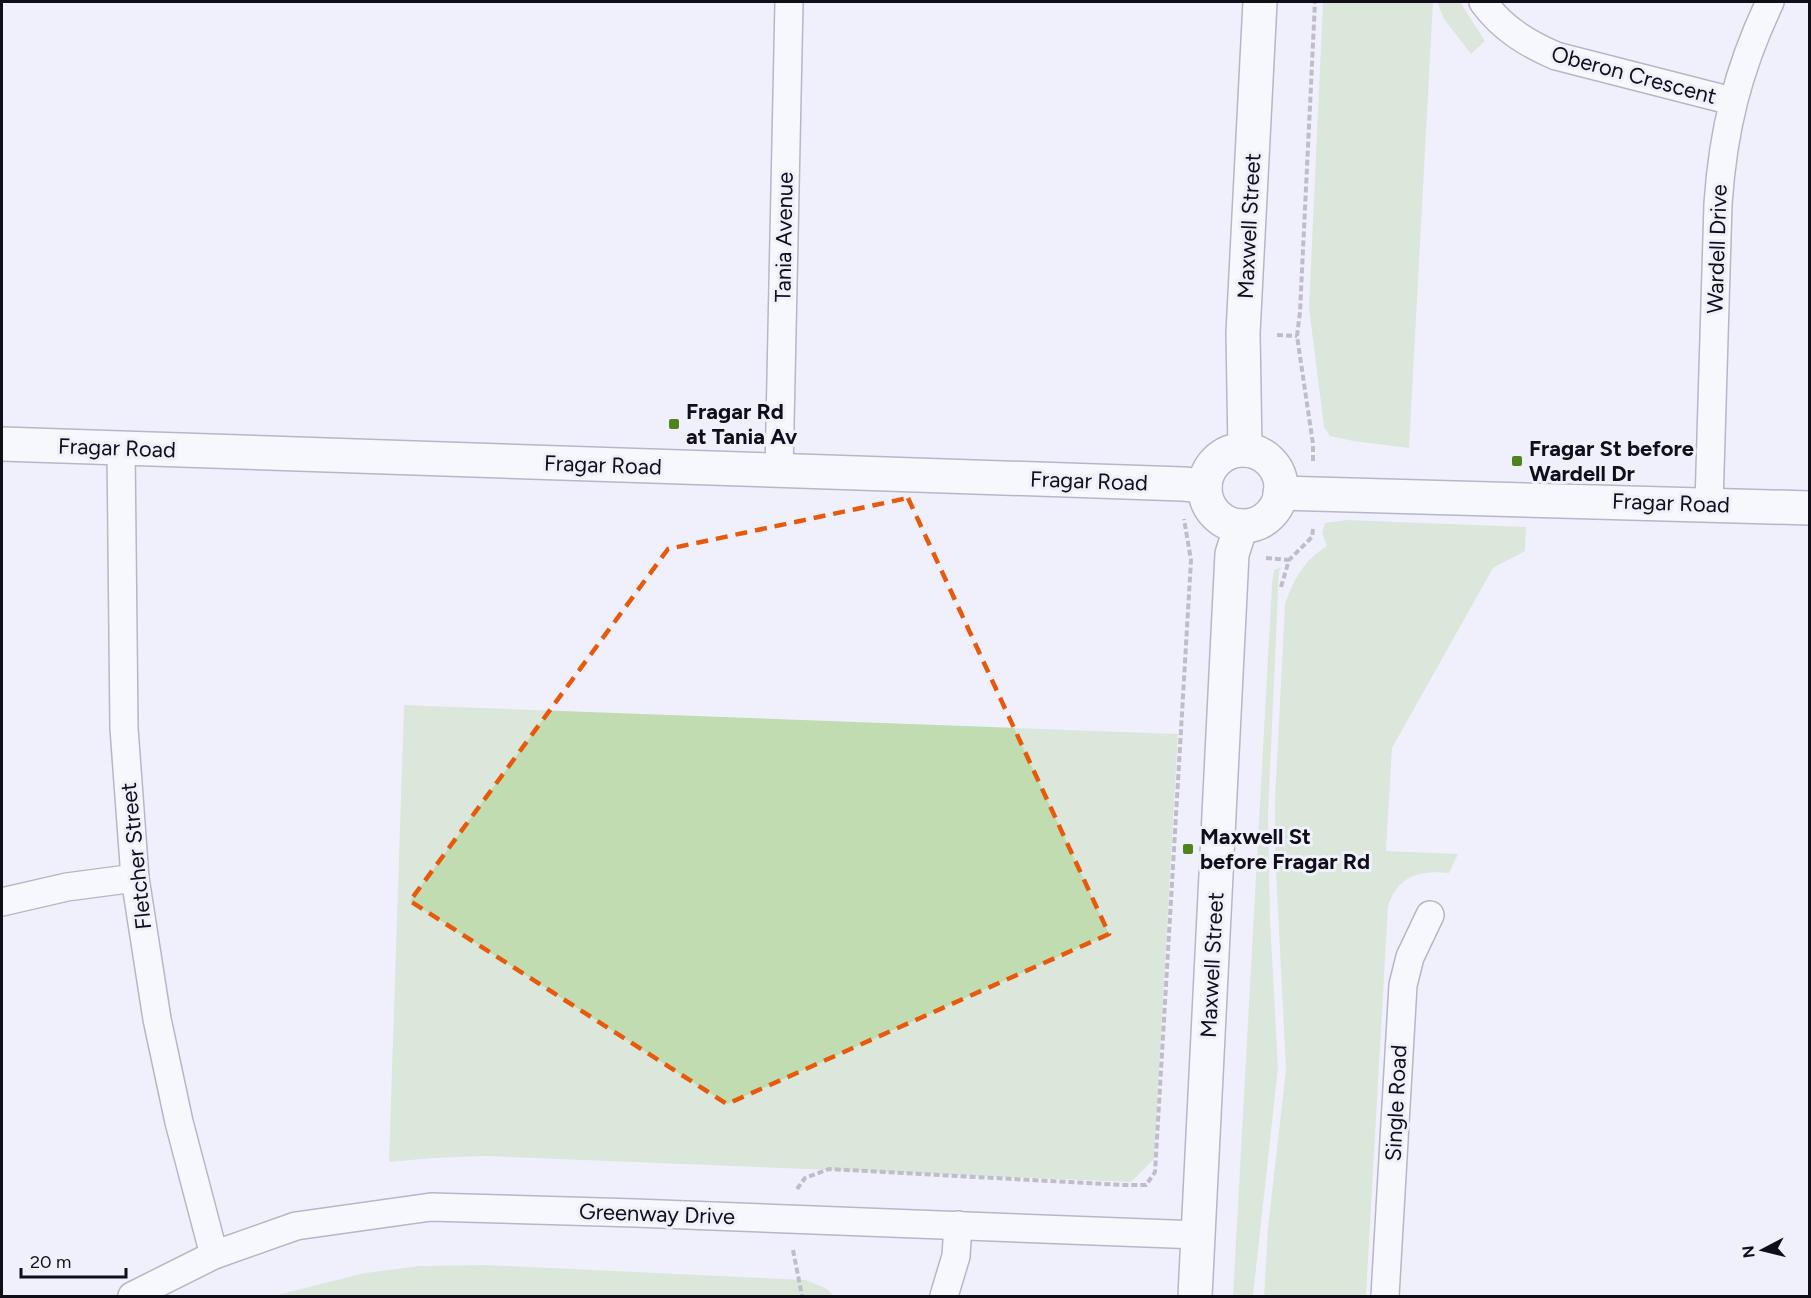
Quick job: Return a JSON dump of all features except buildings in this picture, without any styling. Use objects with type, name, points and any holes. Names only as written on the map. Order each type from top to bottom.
[{"type":"street","points":[[770,2],[789,2]]},
{"type":"street","name":"Tania Avenue","points":[[779,472],[789,2]]},
{"type":"street","name":"Maxwell Street","points":[[1245,450],[1243,333],[1260,2]]},
{"type":"street","name":"Oberon Crescent","points":[[1483,2],[1510,32],[1531,45],[1556,56],[1732,101]]},
{"type":"street","name":"Wardell Drive","points":[[1709,504],[1721,158],[1732,101],[1770,2]]},
{"type":"street","name":"Fragar Road","points":[[2,444],[1205,486]]},
{"type":"street","name":"Fletcher Street","points":[[121,448],[124,728],[135,878],[157,1019],[179,1122],[214,1256]]},
{"type":"street","points":[[1245,450],[1268,459],[1276,469],[1280,481],[1280,493],[1271,513],[1252,525],[1241,526],[1230,524],[1219,518],[1211,509],[1206,498],[1205,486],[1207,474],[1213,464],[1222,456],[1233,451],[1245,450]]},
{"type":"street","name":"Fragar Road","points":[[1280,493],[1809,508]]},
{"type":"street","name":"Maxwell Street","points":[[1195,1296],[1232,554],[1241,526]]},
{"type":"street","points":[[2,902],[67,887],[135,878]]},
{"type":"street","name":"Single Road","points":[[1385,1296],[1403,985],[1410,957],[1430,915]]},
{"type":"street","name":"Greenway Drive","points":[[132,1296],[214,1256],[296,1226],[431,1207],[1198,1235]]},
{"type":"street","points":[[944,1296],[956,1256],[958,1225]]},
{"type":"path","points":[[1312,444],[1297,336],[1315,2]]},
{"type":"path","points":[[1276,335],[1297,336]]},
{"type":"path","points":[[797,1186],[805,1178],[829,1169],[1124,1185],[1146,1185],[1155,1172],[1191,553],[1184,519]]},
{"type":"path","points":[[1281,587],[1289,560],[1312,537]]},
{"type":"path","points":[[793,1256],[802,1296]]},
{"type":"highlighted area","points":[[908,498],[1109,934],[727,1104],[410,901],[668,549]]},
{"type":"green space","points":[[1323,2],[1433,2],[1409,448],[1330,436],[1324,427],[1309,308]]},
{"type":"green space","points":[[1437,2],[1460,2],[1485,41],[1471,54],[1444,19]]},
{"type":"green space","points":[[1347,520],[1526,527],[1525,551],[1493,568],[1392,748],[1386,851],[1458,854],[1449,873],[1428,873],[1411,877],[1398,888],[1388,906],[1366,1296],[1264,1296],[1268,1228],[1286,1069],[1275,852],[1275,799],[1285,604],[1292,586],[1306,564],[1327,546],[1322,533],[1325,523]]},
{"type":"green space","points":[[1282,567],[1279,571],[1268,815],[1270,919],[1278,1068],[1253,1296],[1233,1296],[1272,584],[1274,570]]},
{"type":"green space","points":[[404,705],[1178,734],[1154,1159],[1131,1182],[485,1156],[389,1162]]},
{"type":"green space","points":[[486,1265],[806,1280],[827,1289],[834,1296],[273,1296],[365,1273],[420,1266]]},
{"type":"place","name":"Fragar Rd at Tania Av","points":[[674,424]]},
{"type":"place","name":"Fragar St before Wardell Dr","points":[[1517,461]]},
{"type":"place","name":"Maxwell St before Fragar Rd","points":[[1188,849]]}]
